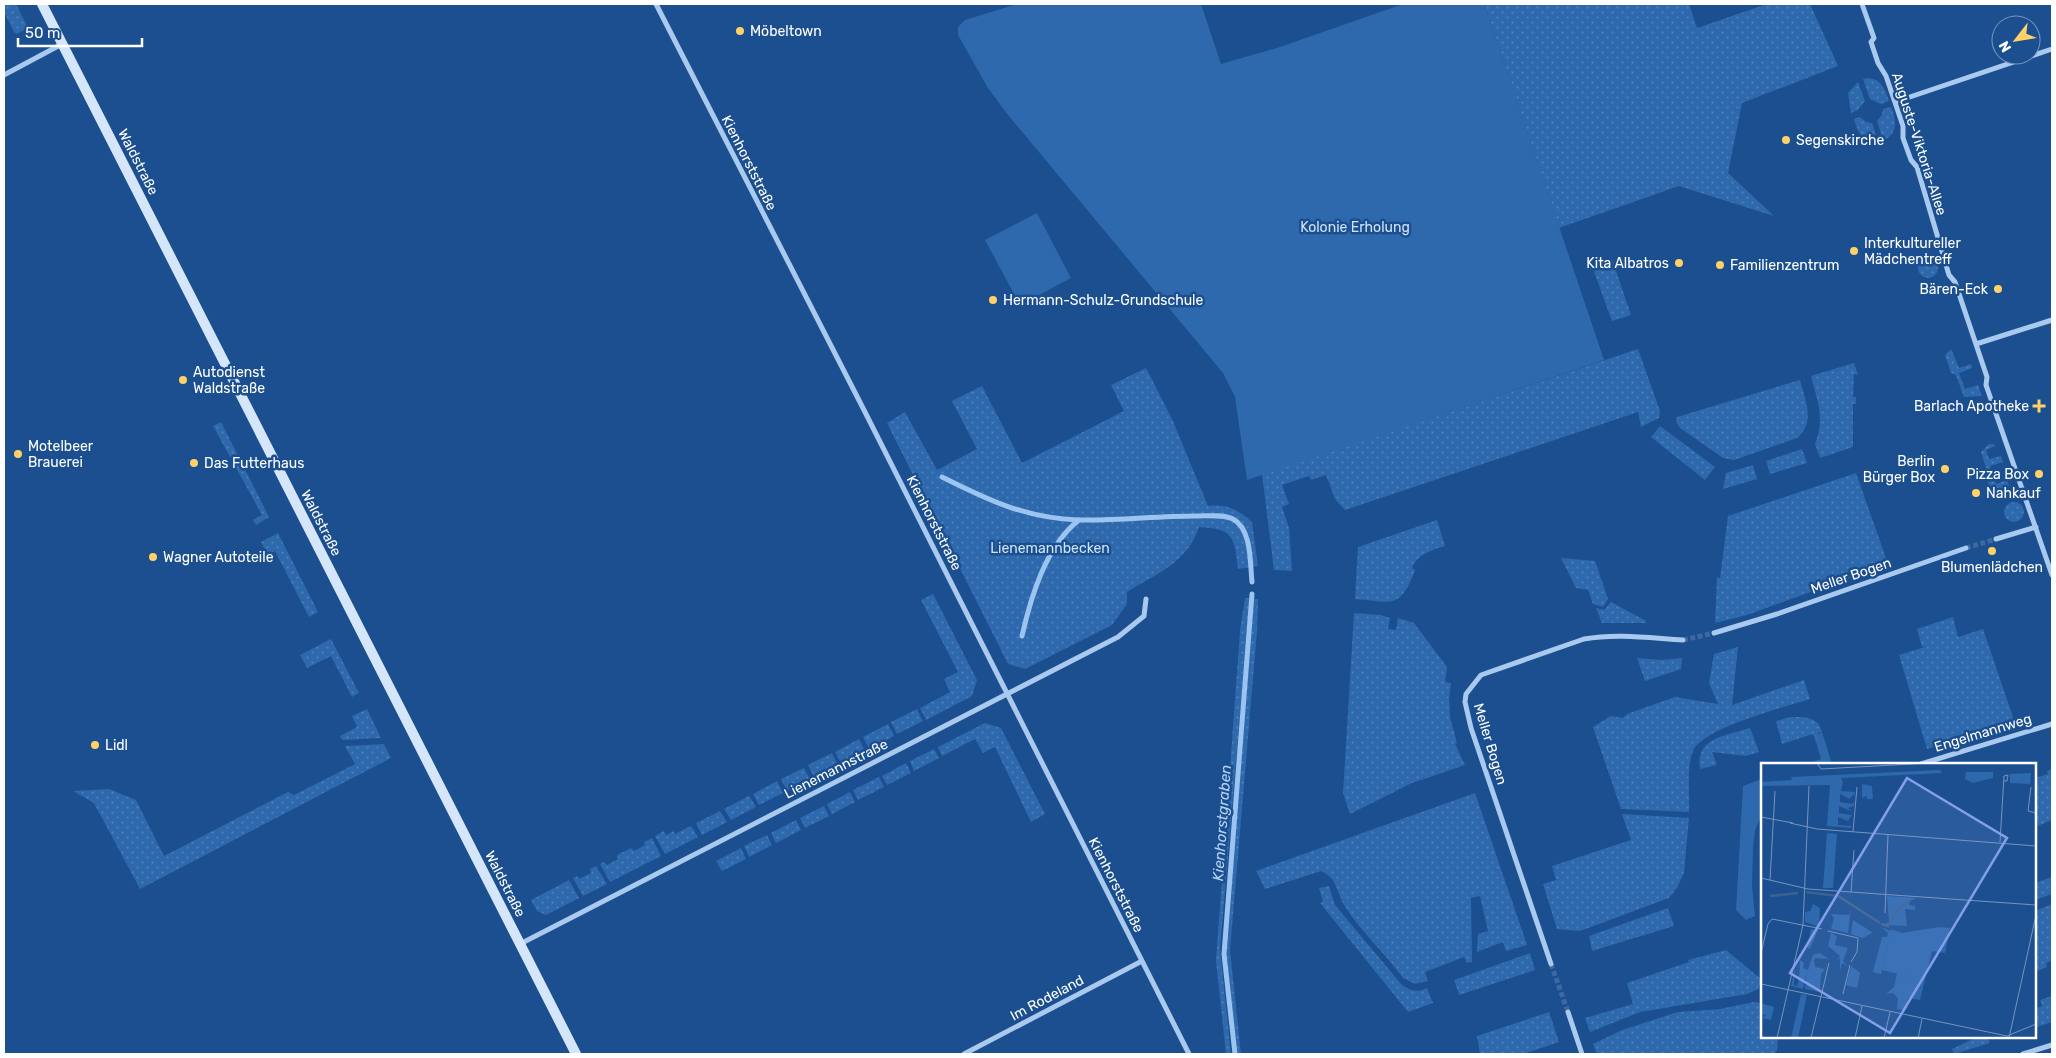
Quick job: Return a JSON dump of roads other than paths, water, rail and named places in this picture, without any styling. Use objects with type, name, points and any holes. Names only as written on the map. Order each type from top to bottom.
[{"type":"main road","name":"Waldstraße","points":[[42,4],[576,1054]]},
{"type":"street","name":"Kienhorststraße","points":[[656,4],[1189,1054]]},
{"type":"street","name":"Auguste-Viktoria-Allee","points":[[1862,4],[1874,38],[1871,42],[1895,102],[1903,126],[1903,138],[1911,160],[1917,167],[1933,217],[1936,237],[1949,275],[1955,282],[1987,377],[1986,385],[2052,575]]},
{"type":"street","points":[[4,74],[63,44]]},
{"type":"street","points":[[1895,102],[2052,50]]},
{"type":"street","points":[[1976,344],[2052,320]]},
{"type":"street","points":[[1996,540],[2036,527]]},
{"type":"street","name":"Meller Bogen","points":[[1714,633],[1777,614],[1966,548]]},
{"type":"street","name":"Lienemannstraße","points":[[520,944],[1118,637],[1144,616],[1146,599]]},
{"type":"street","name":"Meller Bogen","points":[[1551,964],[1477,746],[1465,702],[1466,694],[1481,676],[1584,639],[1599,636],[1629,636],[1683,640]]},
{"type":"street","name":"Engelmannweg","points":[[1924,763],[2052,724]]},
{"type":"street","name":"Im Rodeland","points":[[964,1054],[1142,961]]},
{"type":"street","points":[[1568,1012],[1582,1054]]},
{"type":"street","points":[[2023,1054],[2052,1045]]},
{"type":"waterway","name":"Kienhorstgraben","points":[[942,477],[1007,506],[1024,512],[1059,519],[1229,517],[1239,524],[1247,539],[1252,582]]},
{"type":"waterway","points":[[1022,636],[1035,589],[1049,558],[1057,543],[1079,520]]},
{"type":"waterway","name":"Kienhorstgraben","points":[[1235,1054],[1224,954],[1252,594]]},
{"type":"tunnel","points":[[1966,548],[1996,539]]},
{"type":"tunnel","points":[[1683,640],[1714,633]]},
{"type":"tunnel","points":[[1551,964],[1568,1012]]},
{"type":"place","name":"Möbeltown","points":[[740,31]]},
{"type":"place","name":"Segenskirche","points":[[1786,140]]},
{"type":"place","name":"Interkultureller Mädchentreff","points":[[1854,251]]},
{"type":"place","name":"Kita Albatros","points":[[1679,263]]},
{"type":"place","name":"Familienzentrum","points":[[1720,265]]},
{"type":"place","name":"Bären-Eck","points":[[1998,289]]},
{"type":"place","name":"Hermann-Schulz-Grundschule","points":[[993,300]]},
{"type":"place","name":"Autodienst Waldstraße","points":[[183,380]]},
{"type":"place","name":"Barlach Apotheke","points":[[2039,406]]},
{"type":"place","name":"Motelbeer Brauerei","points":[[18,454]]},
{"type":"place","name":"Das Futterhaus","points":[[194,463]]},
{"type":"place","name":"Berlin Bürger Box","points":[[1945,469]]},
{"type":"place","name":"Pizza Box","points":[[2039,474]]},
{"type":"place","name":"Nahkauf","points":[[1976,493]]},
{"type":"place","name":"Blumenlädchen","points":[[1992,551]]},
{"type":"place","name":"Wagner Autoteile","points":[[153,557]]},
{"type":"place","name":"Lidl","points":[[95,745]]},
{"type":"park label","name":"Kolonie Erholung","points":[[1355,227]]},
{"type":"park label","name":"Lienemannbecken","points":[[1050,548]]}]
